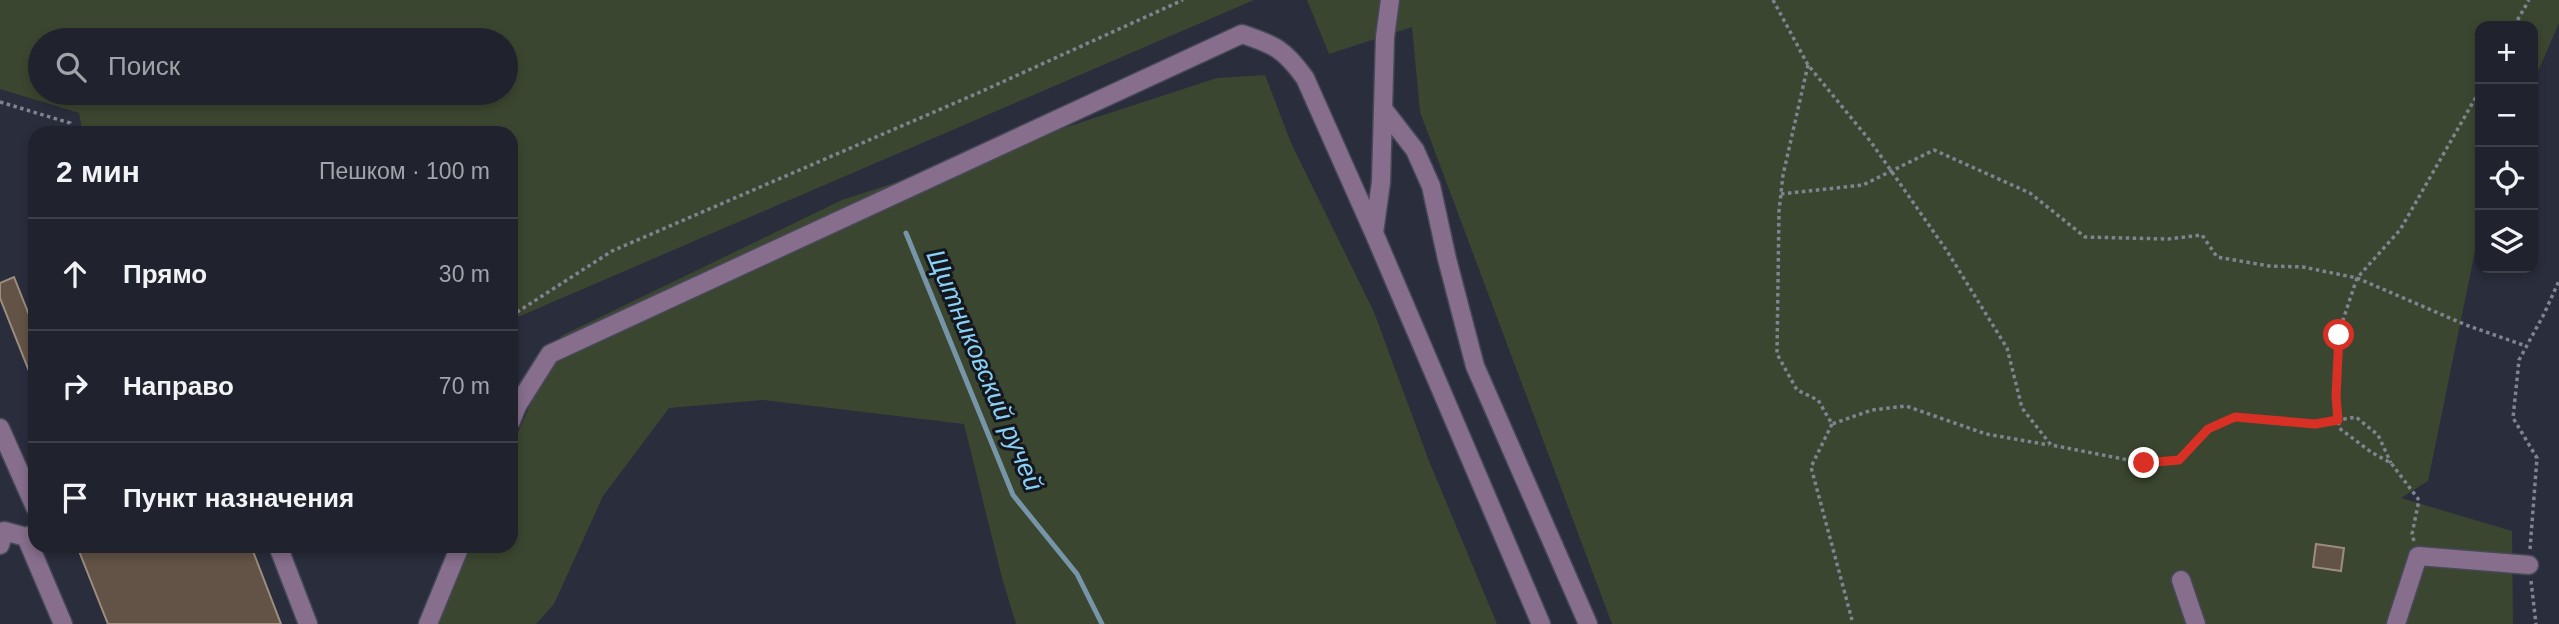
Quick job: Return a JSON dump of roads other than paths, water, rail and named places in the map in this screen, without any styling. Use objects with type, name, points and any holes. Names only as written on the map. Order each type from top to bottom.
[{"type":"street","points":[[1374,233],[1381,182],[1385,37],[1390,0]]},
{"type":"street","points":[[518,404],[551,354],[1242,34],[1271,43],[1289,56],[1305,78],[1541,624]]},
{"type":"street","points":[[1384,110],[1415,150],[1431,186],[1475,366],[1588,624]]},
{"type":"street","points":[[0,428],[28,491]]},
{"type":"street","points":[[0,545],[4,531],[28,535]]},
{"type":"street","points":[[37,553],[63,624]]},
{"type":"street","points":[[281,553],[309,624]]},
{"type":"street","points":[[428,624],[457,553]]},
{"type":"street","points":[[2396,624],[2418,556],[2529,565]]},
{"type":"street","points":[[2181,580],[2196,624]]},
{"type":"waterway","name":"Щитниковский ручей","points":[[906,233],[1013,495],[1077,574],[1102,624]]}]
